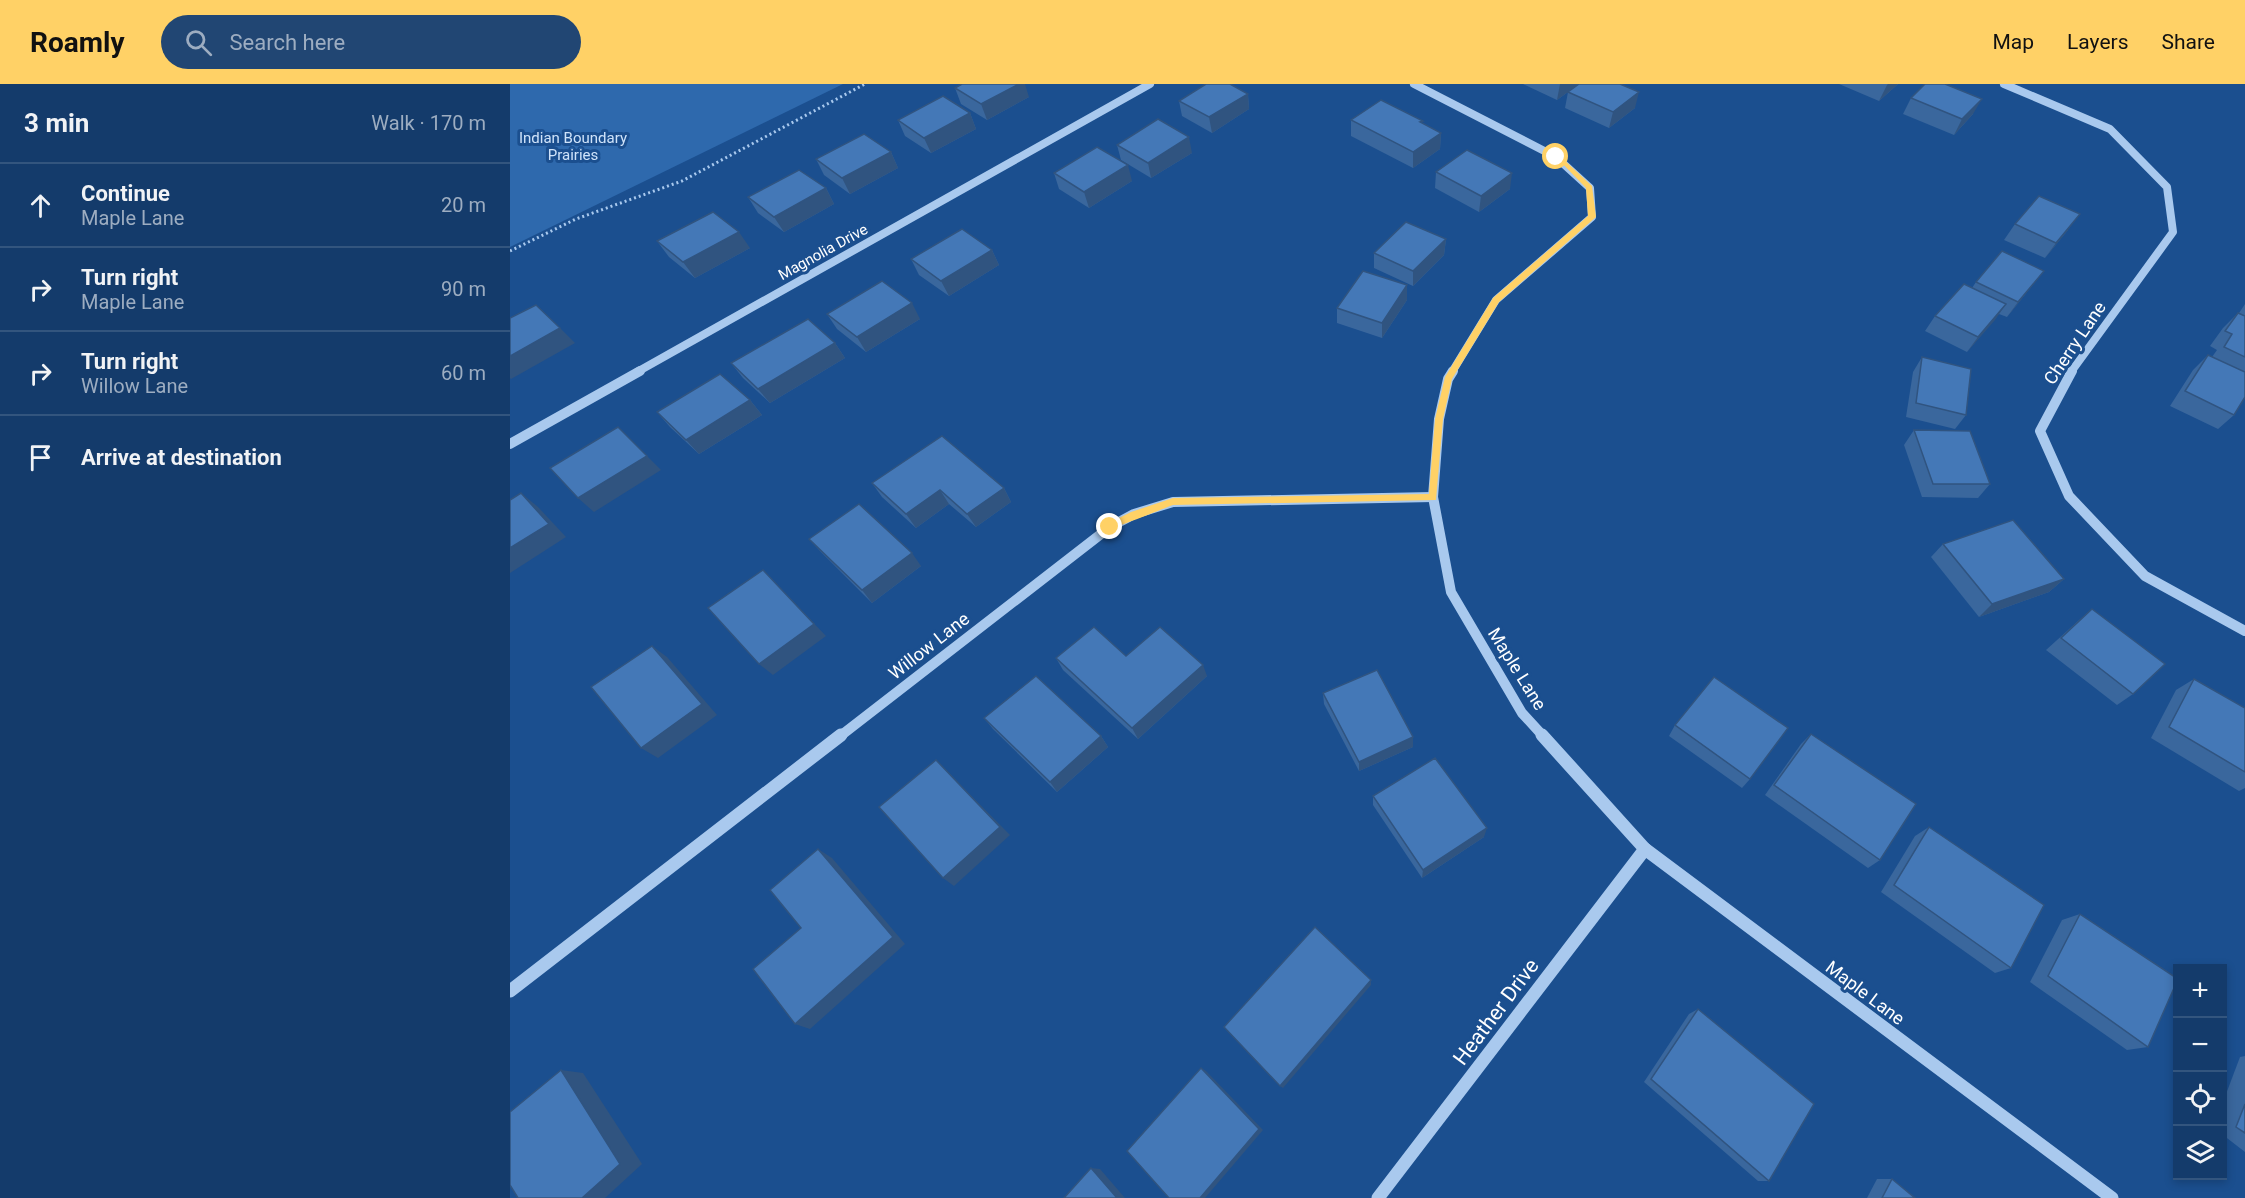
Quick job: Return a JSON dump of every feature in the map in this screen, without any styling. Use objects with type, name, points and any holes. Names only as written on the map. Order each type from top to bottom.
[{"type":"street","name":"Magnolia Drive","points":[[510,444],[1150,84]]},
{"type":"street","name":"Maple Lane","points":[[1413,84],[1556,157],[1590,188],[1592,217],[1496,300],[1448,379],[1439,419],[1433,497],[1451,592],[1522,713],[1645,849],[2112,1198]]},
{"type":"street","name":"Cherry Lane","points":[[2004,84],[2110,129],[2167,187],[2173,232],[2068,377],[2040,431],[2068,496],[2145,576],[2245,631]]},
{"type":"street","name":"Willow Lane","points":[[510,991],[1110,527],[1134,514],[1173,502],[1433,497]]},
{"type":"street","name":"Heather Drive","points":[[1378,1198],[1645,849]]},
{"type":"path","points":[[510,251],[576,219],[682,181],[865,84]]},
{"type":"green space","name":"Indian Boundary Prairies","points":[[510,84],[843,84],[510,247]]},
{"type":"building","points":[[962,84],[1019,84],[981,104],[955,88]]},
{"type":"building","points":[[1206,84],[1230,84],[1248,94],[1209,117],[1179,101]]},
{"type":"building","points":[[1579,84],[1620,84],[1639,92],[1613,112],[1568,92]]},
{"type":"building","points":[[1925,84],[1945,84],[1982,99],[1962,119],[1911,98]]},
{"type":"building","points":[[943,96],[970,113],[924,138],[898,120]]},
{"type":"building","points":[[1381,100],[1423,121],[1420,122],[1441,133],[1413,152],[1351,120]]},
{"type":"building","points":[[1158,119],[1189,137],[1148,163],[1117,145]]},
{"type":"building","points":[[864,134],[891,152],[842,178],[816,159]]},
{"type":"building","points":[[1097,147],[1128,165],[1084,192],[1054,173]]},
{"type":"building","points":[[1467,150],[1512,173],[1481,196],[1436,172]]},
{"type":"building","points":[[799,170],[826,188],[774,217],[748,197]]},
{"type":"building","points":[[2039,196],[2080,214],[2056,243],[2015,224]]},
{"type":"building","points":[[713,212],[739,232],[683,262],[657,241]]},
{"type":"building","points":[[1406,222],[1446,239],[1413,271],[1374,253]]},
{"type":"building","points":[[962,229],[992,250],[941,281],[911,259]]},
{"type":"building","points":[[2002,251],[2044,271],[2018,302],[1976,282]]},
{"type":"building","points":[[1363,271],[1407,285],[1382,323],[1337,308]]},
{"type":"building","points":[[882,281],[912,303],[857,337],[827,314]]},
{"type":"building","points":[[1964,284],[2006,304],[1978,337],[1935,316]]},
{"type":"building","points":[[536,305],[560,328],[510,356],[510,318]]},
{"type":"building","points":[[2238,313],[2245,316],[2245,357],[2224,347],[2232,334],[2225,331]]},
{"type":"building","points":[[808,319],[835,343],[758,389],[731,363]]},
{"type":"building","points":[[2208,355],[2245,372],[2245,397],[2234,415],[2185,391]]},
{"type":"building","points":[[1922,357],[1971,369],[1966,415],[1916,403]]},
{"type":"building","points":[[720,374],[750,400],[686,440],[657,412]]},
{"type":"building","points":[[618,427],[647,456],[578,498],[550,468]]},
{"type":"building","points":[[1914,430],[1970,431],[1990,484],[1933,484]]},
{"type":"building","points":[[942,436],[1004,488],[967,514],[940,490],[906,514],[872,483]]},
{"type":"building","points":[[521,493],[549,524],[510,548],[510,500]]},
{"type":"building","points":[[859,504],[912,553],[862,590],[809,539]]},
{"type":"building","points":[[2013,520],[2064,579],[1992,604],[1943,544]]},
{"type":"building","points":[[763,570],[814,624],[759,664],[708,608]]},
{"type":"building","points":[[2092,609],[2165,664],[2133,694],[2061,638]]},
{"type":"building","points":[[1094,627],[1126,656],[1160,627],[1203,665],[1132,728],[1056,658]]},
{"type":"building","points":[[652,646],[702,704],[641,748],[591,687]]},
{"type":"building","points":[[1377,670],[1413,737],[1359,762],[1323,693]]},
{"type":"building","points":[[1036,676],[1101,736],[1050,782],[984,718]]},
{"type":"building","points":[[1714,677],[1788,728],[1750,779],[1675,725]]},
{"type":"building","points":[[2194,679],[2245,708],[2245,772],[2169,727]]},
{"type":"building","points":[[1811,734],[1916,804],[1880,860],[1774,785]]},
{"type":"building","points":[[1435,758],[1487,828],[1423,870],[1373,796]]},
{"type":"building","points":[[936,760],[1000,827],[943,878],[879,807]]},
{"type":"building","points":[[1929,827],[2044,905],[2011,968],[1894,885]]},
{"type":"building","points":[[818,849],[893,937],[795,1024],[753,969],[801,928],[770,890]]},
{"type":"building","points":[[2080,914],[2173,976],[2173,990],[2148,1047],[2048,976]]},
{"type":"building","points":[[1315,927],[1371,980],[1280,1086],[1224,1027]]},
{"type":"building","points":[[1698,1009],[1814,1104],[1769,1181],[1651,1079]]},
{"type":"building","points":[[1201,1068],[1259,1129],[1200,1198],[1169,1198],[1127,1151]]},
{"type":"building","points":[[561,1070],[620,1164],[582,1198],[518,1198],[510,1185],[510,1112]]},
{"type":"building","points":[[2245,1104],[2245,1133],[2236,1127]]},
{"type":"building","points":[[1091,1168],[1117,1198],[1064,1198]]},
{"type":"building","points":[[1892,1179],[1915,1198],[1882,1198]]},
{"type":"route","points":[[1110,527],[1134,514],[1173,502],[1433,497],[1439,419],[1448,379],[1496,300],[1592,217],[1590,188],[1556,157]]}]
